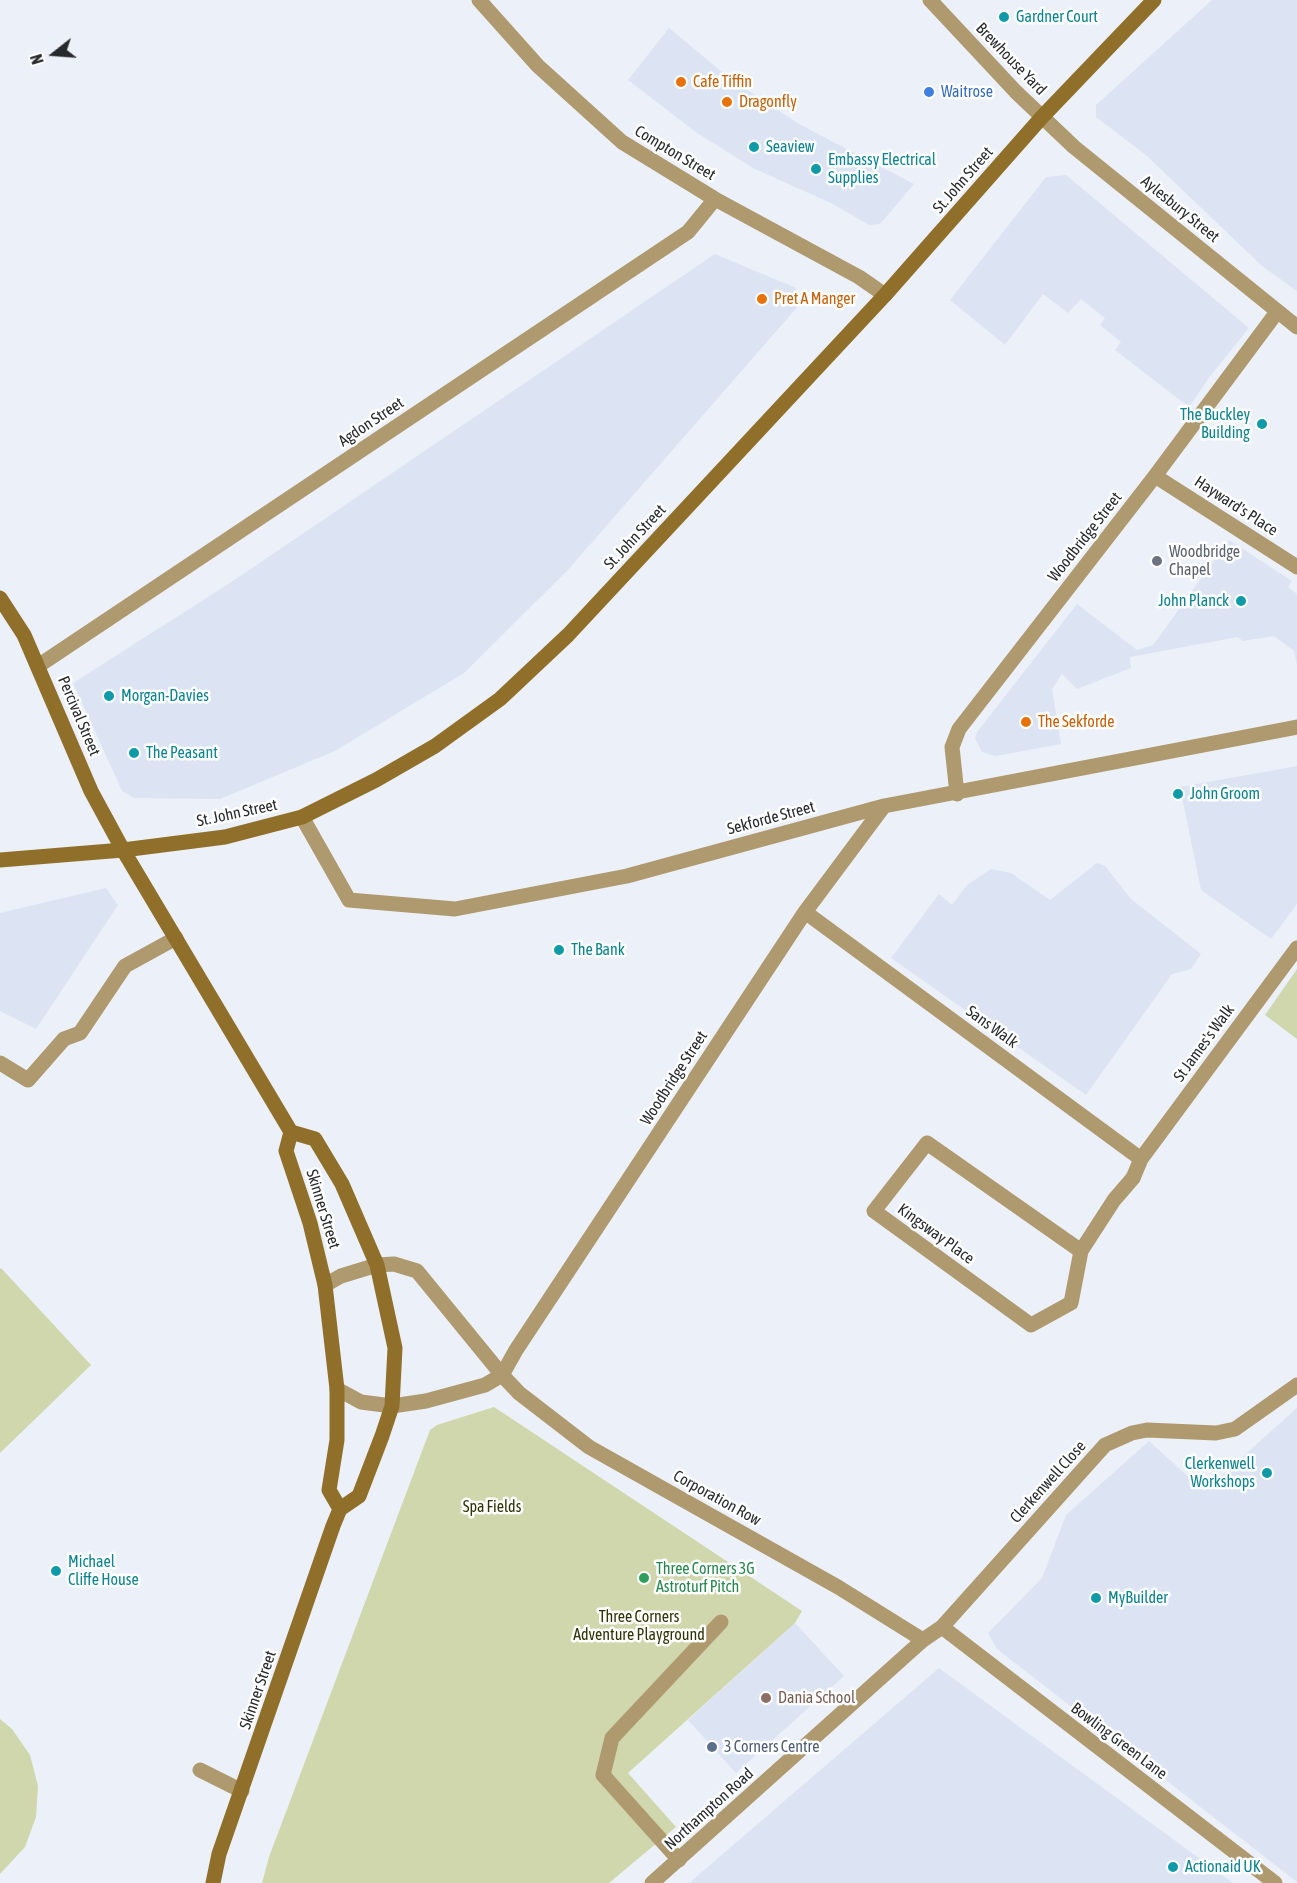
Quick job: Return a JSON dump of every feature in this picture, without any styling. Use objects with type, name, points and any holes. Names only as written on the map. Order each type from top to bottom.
[{"type":"main road","name":"St. John Street","points":[[0,860],[123,850],[225,837],[302,817],[376,780],[435,746],[500,699],[568,635],[885,295],[1041,117],[1154,0]]},
{"type":"main road","name":"Percival Street","points":[[0,598],[24,635],[91,791],[123,850]]},
{"type":"main road","points":[[123,850],[291,1132]]},
{"type":"main road","name":"Skinner Street","points":[[213,1883],[219,1854],[340,1509],[359,1496],[392,1406],[395,1348],[377,1265],[357,1214],[315,1139],[291,1132],[286,1151],[310,1223],[326,1285],[337,1389],[337,1440],[330,1490],[340,1509]]},
{"type":"street","name":"Compton Street","points":[[479,0],[538,66],[622,142],[715,199],[859,277],[885,295]]},
{"type":"street","name":"Brewhouse Yard","points":[[930,0],[1041,117]]},
{"type":"street","name":"Aylesbury Street","points":[[1041,117],[1074,147],[1297,327]]},
{"type":"street","name":"Agdon Street","points":[[38,666],[688,232],[715,199]]},
{"type":"street","name":"Woodbridge Street","points":[[957,794],[952,747],[959,729],[1155,476],[1277,312]]},
{"type":"street","name":"Hayward's Place","points":[[1155,476],[1297,567]]},
{"type":"street","name":"Sekforde Street","points":[[302,817],[349,900],[455,909],[627,876],[884,806],[957,794],[1297,727]]},
{"type":"street","name":"Woodbridge Street","points":[[502,1375],[516,1350],[805,912],[884,806]]},
{"type":"street","name":"Sans Walk","points":[[805,912],[1141,1159]]},
{"type":"street","points":[[0,1063],[28,1080],[64,1039],[80,1033],[125,966],[176,938]]},
{"type":"street","name":"St James's Walk","points":[[1141,1159],[1297,948]]},
{"type":"street","name":"Kingsway Place","points":[[1081,1251],[927,1143],[874,1211],[1031,1325],[1071,1304],[1081,1251],[1114,1200],[1133,1178],[1141,1159]]},
{"type":"street","points":[[326,1285],[341,1276],[377,1265],[394,1264],[417,1271],[502,1375],[485,1385],[426,1401],[392,1406],[361,1402],[337,1389]]},
{"type":"street","name":"Corporation Row","points":[[502,1375],[519,1393],[589,1447],[838,1587],[923,1640]]},
{"type":"street","name":"Clerkenwell Close","points":[[923,1640],[942,1627],[1105,1445],[1132,1433],[1147,1430],[1216,1433],[1234,1429],[1297,1384]]},
{"type":"street","points":[[679,1860],[603,1775],[612,1738],[721,1622]]},
{"type":"street","name":"Bowling Green Lane","points":[[942,1627],[1275,1883]]},
{"type":"street","name":"Northampton Road","points":[[652,1883],[923,1640]]},
{"type":"street","points":[[200,1770],[242,1791]]},
{"type":"shaded area","points":[[1212,0],[1297,0],[1297,291],[1262,266],[1147,156],[1096,117],[1096,105]]},
{"type":"shaded area","points":[[669,28],[728,77],[799,124],[914,184],[880,224],[869,225],[833,204],[755,169],[697,133],[628,80]]},
{"type":"shaded area","points":[[1066,175],[1249,328],[1208,379],[1189,407],[1115,350],[1121,342],[1100,325],[1105,318],[1081,299],[1068,313],[1043,294],[1005,345],[950,300],[1046,177]]},
{"type":"shaded area","points":[[715,254],[796,288],[800,304],[567,571],[464,673],[335,751],[220,799],[134,798],[122,791],[73,683],[230,583]]},
{"type":"shaded area","points":[[1229,540],[1292,581],[1288,587],[1297,594],[1297,665],[1294,651],[1274,636],[1243,641],[1238,637],[1130,657],[1131,668],[1077,689],[1062,674],[1052,689],[1061,744],[996,756],[982,752],[975,739],[977,732],[1077,604],[1137,650],[1153,645]]},
{"type":"shaded area","points":[[1297,766],[1297,904],[1271,939],[1201,890],[1180,787]]},
{"type":"shaded area","points":[[1097,863],[1105,866],[1131,899],[1201,954],[1191,969],[1172,974],[1086,1095],[891,958],[939,894],[952,905],[967,885],[991,869],[1011,873],[1050,900]]},
{"type":"shaded area","points":[[106,888],[118,905],[36,1029],[0,1011],[0,913]]},
{"type":"shaded area","points":[[1297,1408],[1297,1882],[997,1649],[988,1633],[1042,1578],[1066,1515],[1149,1441],[1204,1491]]},
{"type":"shaded area","name":"Dania School","points":[[795,1623],[844,1676],[736,1773],[688,1720]]},
{"type":"shaded area","points":[[939,1668],[1233,1883],[689,1883]]},
{"type":"green space","points":[[1297,969],[1297,1039],[1265,1015]]},
{"type":"green space","points":[[0,1269],[91,1365],[0,1453]]},
{"type":"green space","points":[[494,1407],[802,1611],[795,1623],[628,1773],[676,1827],[609,1883],[262,1883],[269,1857],[430,1430],[437,1425]]},
{"type":"green space","points":[[0,1719],[12,1729],[30,1755],[38,1786],[36,1817],[25,1847],[0,1874]]},
{"type":"place","name":"Gardner Court","points":[[1004,17]]},
{"type":"place","name":"Cafe Tiffin","points":[[681,82]]},
{"type":"place","name":"Waitrose","points":[[929,92]]},
{"type":"place","name":"Dragonfly","points":[[727,102]]},
{"type":"place","name":"Seaview","points":[[754,147]]},
{"type":"place","name":"Embassy Electrical Supplies","points":[[816,169]]},
{"type":"place","name":"Pret A Manger","points":[[762,299]]},
{"type":"place","name":"The Buckley Building","points":[[1262,424]]},
{"type":"place","name":"Woodbridge Chapel","points":[[1157,561]]},
{"type":"place","name":"John Planck","points":[[1241,601]]},
{"type":"place","name":"Morgan-Davies","points":[[109,696]]},
{"type":"place","name":"The Sekforde","points":[[1026,722]]},
{"type":"place","name":"The Peasant","points":[[134,753]]},
{"type":"place","name":"John Groom","points":[[1178,794]]},
{"type":"place","name":"The Bank","points":[[559,950]]},
{"type":"place","name":"Clerkenwell Workshops","points":[[1267,1473]]},
{"type":"place","name":"Michael Cliffe House","points":[[56,1571]]},
{"type":"place","name":"Three Corners 3G Astroturf Pitch","points":[[644,1578]]},
{"type":"place","name":"MyBuilder","points":[[1096,1598]]},
{"type":"place","name":"Dania School","points":[[766,1698]]},
{"type":"place","name":"3 Corners Centre","points":[[712,1747]]},
{"type":"place","name":"Actionaid UK","points":[[1173,1867]]},
{"type":"park label","name":"Spa Fields","points":[[492,1507]]},
{"type":"park label","name":"Three Corners Adventure Playground","points":[[639,1626]]}]
